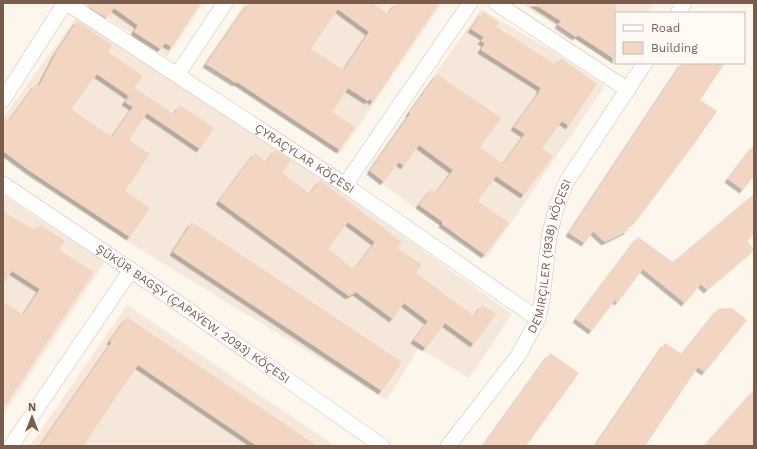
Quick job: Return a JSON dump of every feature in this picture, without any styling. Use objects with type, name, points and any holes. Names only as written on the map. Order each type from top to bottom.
[{"type":"street","name":"ÇYRAÇYLAR KÖÇESI","points":[[66,3],[345,185],[538,319]]},
{"type":"street","points":[[3,100],[66,3]]},
{"type":"street","points":[[177,75],[225,3]]},
{"type":"street","points":[[345,185],[470,3]]},
{"type":"street","points":[[496,3],[628,90]]},
{"type":"street","points":[[679,12],[684,3]]},
{"type":"street","name":"DEMIRÇILER (1938) KÖÇESI","points":[[448,446],[518,356],[538,319],[542,300],[549,237],[557,205],[567,181],[644,64]]},
{"type":"street","name":"ŞÜKÜR BAGŞY (ÇAPAÝEW, 2093) KÖÇESI","points":[[3,184],[131,270],[382,446]]},
{"type":"street","points":[[11,446],[131,270]]},
{"type":"shaded area","points":[[84,3],[203,3],[167,57]]},
{"type":"shaded area","points":[[245,3],[442,3],[339,155],[204,64]]},
{"type":"shaded area","points":[[521,3],[655,3],[649,12],[615,12],[615,62],[613,64]]},
{"type":"shaded area","points":[[481,9],[559,55],[605,86],[486,259],[366,172]]},
{"type":"shaded area","points":[[76,18],[277,146],[512,314],[469,378],[419,348],[387,400],[130,243],[3,156],[3,118]]},
{"type":"shaded area","points":[[3,195],[105,262],[3,415]]},
{"type":"shaded area","points":[[127,305],[335,446],[30,446]]},
{"type":"building","points":[[89,3],[201,3],[172,47],[165,43],[161,49],[134,32],[138,25],[114,8],[107,18],[87,6]]},
{"type":"building","points":[[249,3],[372,3],[388,14],[396,3],[439,3],[373,102],[370,99],[368,101],[348,88],[332,112],[355,127],[340,150],[237,82],[236,83],[206,64]],"holes":[[[338,9],[369,32],[344,70],[311,49]]]},
{"type":"building","points":[[533,3],[616,3],[615,59],[578,35],[576,37],[558,25],[561,21]]},
{"type":"building","points":[[483,12],[499,23],[496,27],[556,65],[561,58],[597,84],[569,126],[562,121],[542,148],[553,156],[524,195],[496,176],[478,201],[509,223],[485,255],[442,224],[443,222],[419,205],[431,189],[436,193],[453,170],[419,145],[404,166],[399,162],[384,182],[370,171],[437,74],[501,118],[480,147],[503,164],[525,134],[514,127],[541,88],[481,50],[485,43],[481,41],[484,37],[471,29]]},
{"type":"building","points":[[77,21],[112,45],[108,52],[143,76],[129,96],[97,74],[71,109],[112,137],[133,107],[125,102],[135,88],[174,114],[180,105],[214,128],[200,149],[147,113],[129,140],[150,154],[125,191],[150,208],[130,237],[30,171],[3,151],[3,117],[9,121],[36,84],[39,86],[56,53]]},
{"type":"building","points":[[681,64],[724,64],[700,100],[717,111],[637,220],[626,228],[629,230],[605,242],[593,231],[585,243],[569,233]]},
{"type":"building","points":[[754,145],[754,176],[743,190],[728,179]]},
{"type":"building","points":[[275,150],[291,160],[282,173],[310,194],[320,180],[402,242],[397,248],[422,265],[416,273],[474,316],[482,305],[496,314],[474,344],[445,323],[426,348],[414,340],[428,321],[404,303],[393,319],[356,292],[349,296],[219,201],[255,153],[266,162]],"holes":[[[348,222],[375,242],[355,269],[328,249]]]},
{"type":"building","points":[[754,194],[754,234],[747,240],[754,250],[707,290],[701,284],[685,303],[643,269],[618,302],[615,300],[592,331],[576,319],[638,237],[673,262]]},
{"type":"building","points":[[3,211],[36,231],[40,225],[65,241],[59,250],[94,272],[3,409],[3,301],[23,315],[40,289],[12,271],[3,285]]},
{"type":"building","points":[[192,222],[402,362],[382,391],[173,252]]},
{"type":"building","points":[[732,308],[747,320],[705,372],[698,367],[645,446],[595,446],[665,343],[682,354],[718,309]]},
{"type":"building","points":[[127,317],[317,446],[257,446],[138,365],[83,446],[40,446],[112,342],[110,341]]},
{"type":"building","points":[[550,353],[579,373],[526,446],[483,446]]},
{"type":"building","points":[[754,390],[754,446],[704,446]]}]
